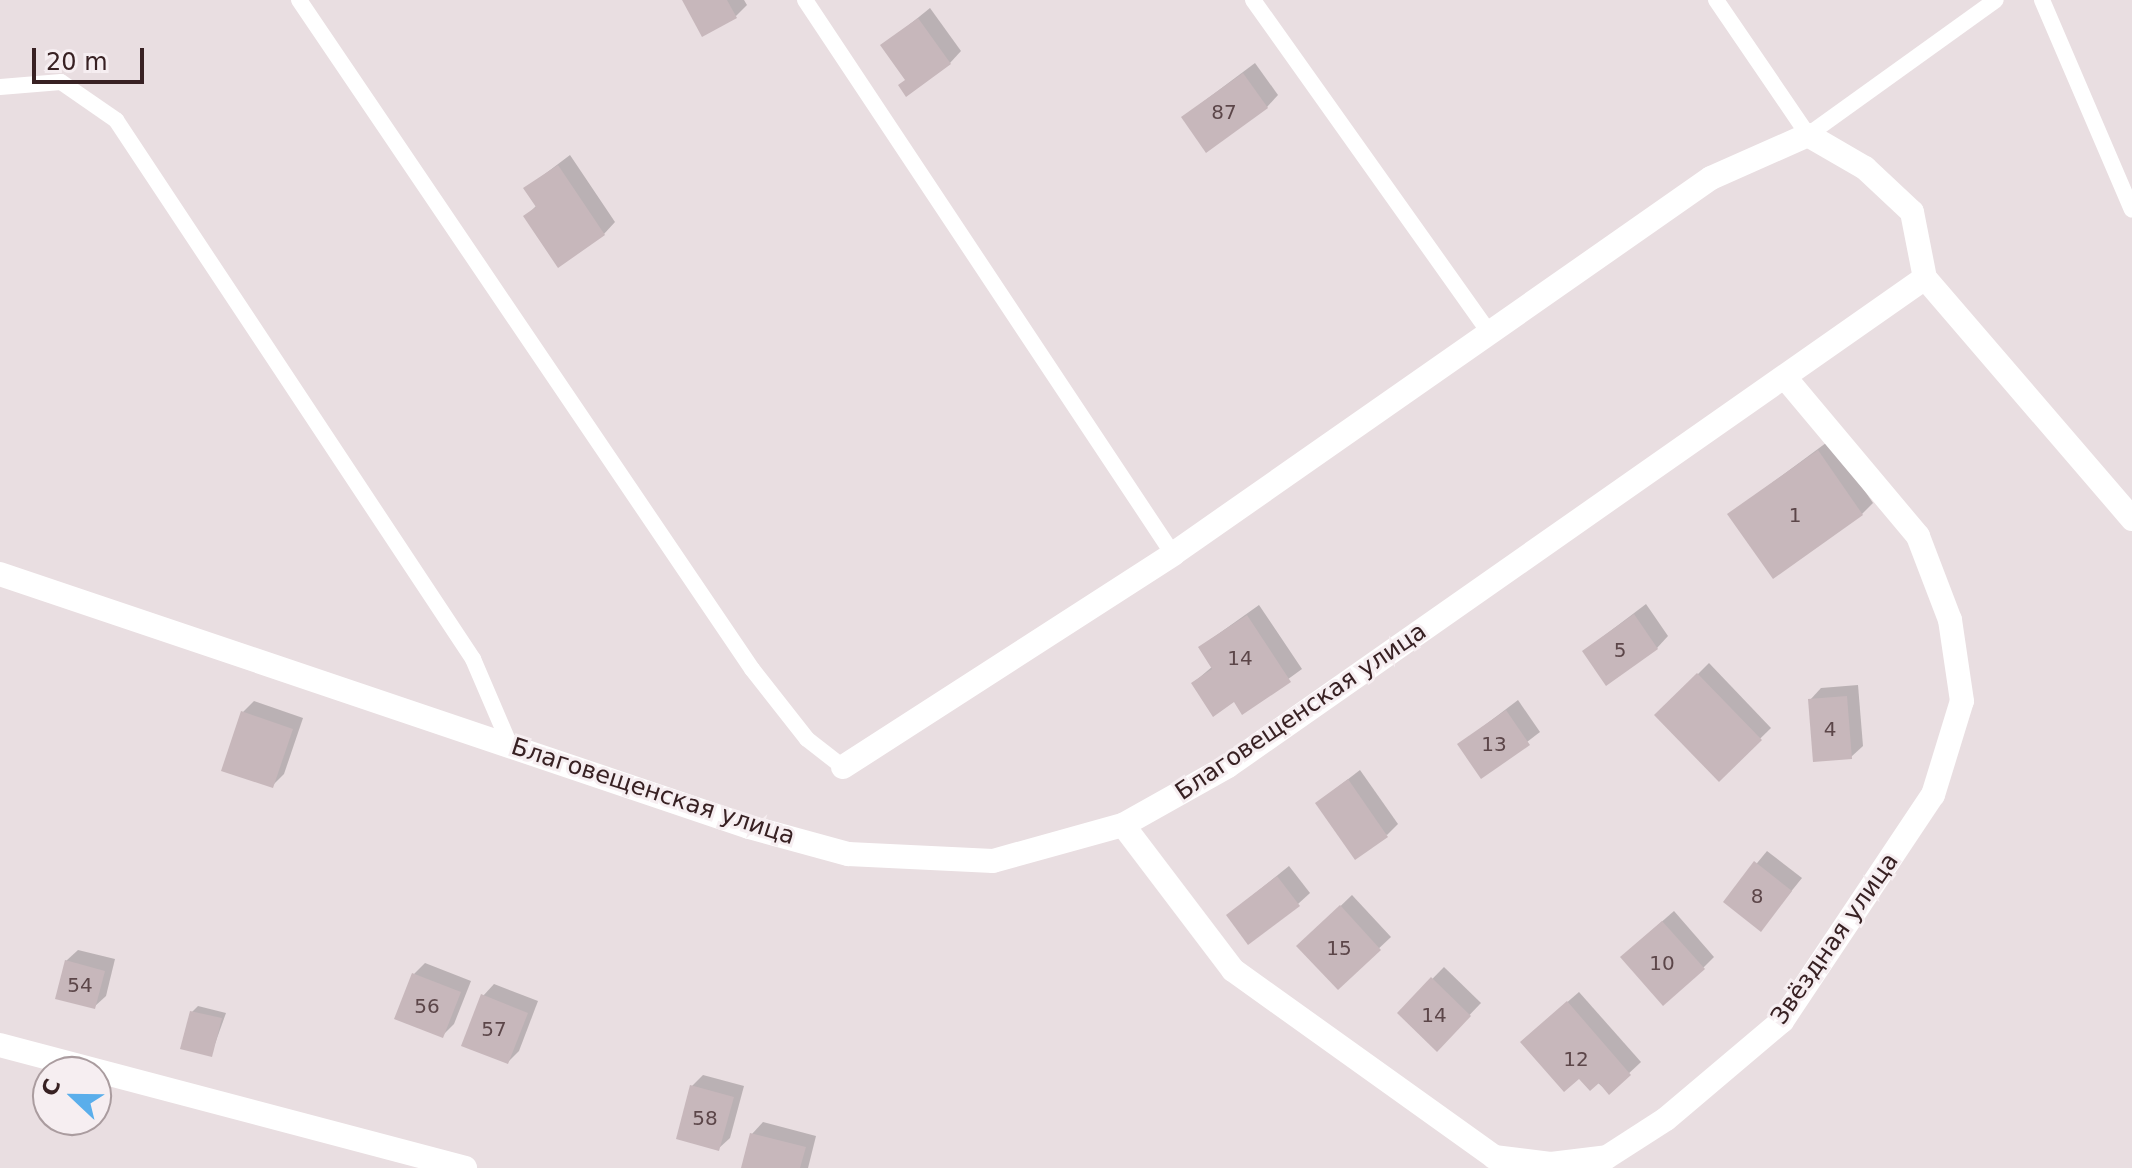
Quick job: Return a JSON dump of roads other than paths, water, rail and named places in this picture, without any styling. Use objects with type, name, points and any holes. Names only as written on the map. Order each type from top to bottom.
[{"type":"street","points":[[843,767],[1173,554],[1491,335],[1711,178],[1808,135],[1865,168],[1912,212],[1925,278],[2132,519]]},
{"type":"street","name":"Благовещенская улица","points":[[0,574],[509,743],[749,827],[848,854],[993,861],[1123,825],[1228,766],[1787,380],[1925,278]]},
{"type":"street","name":"Звёздная улица","points":[[1123,825],[1233,970],[1494,1157],[1551,1164],[1607,1157],[1666,1119],[1782,1021],[1933,795],[1962,701],[1950,620],[1918,536],[1787,380]]},
{"type":"street","points":[[0,1045],[465,1168]]},
{"type":"lane","points":[[299,0],[752,669],[807,739],[843,767]]},
{"type":"lane","points":[[805,0],[1173,554]]},
{"type":"lane","points":[[1253,0],[1491,335]]},
{"type":"lane","points":[[1716,0],[1808,135],[1996,0]]},
{"type":"lane","points":[[2042,0],[2132,210]]},
{"type":"lane","points":[[0,87],[61,82],[116,120],[473,659],[509,743]]}]
